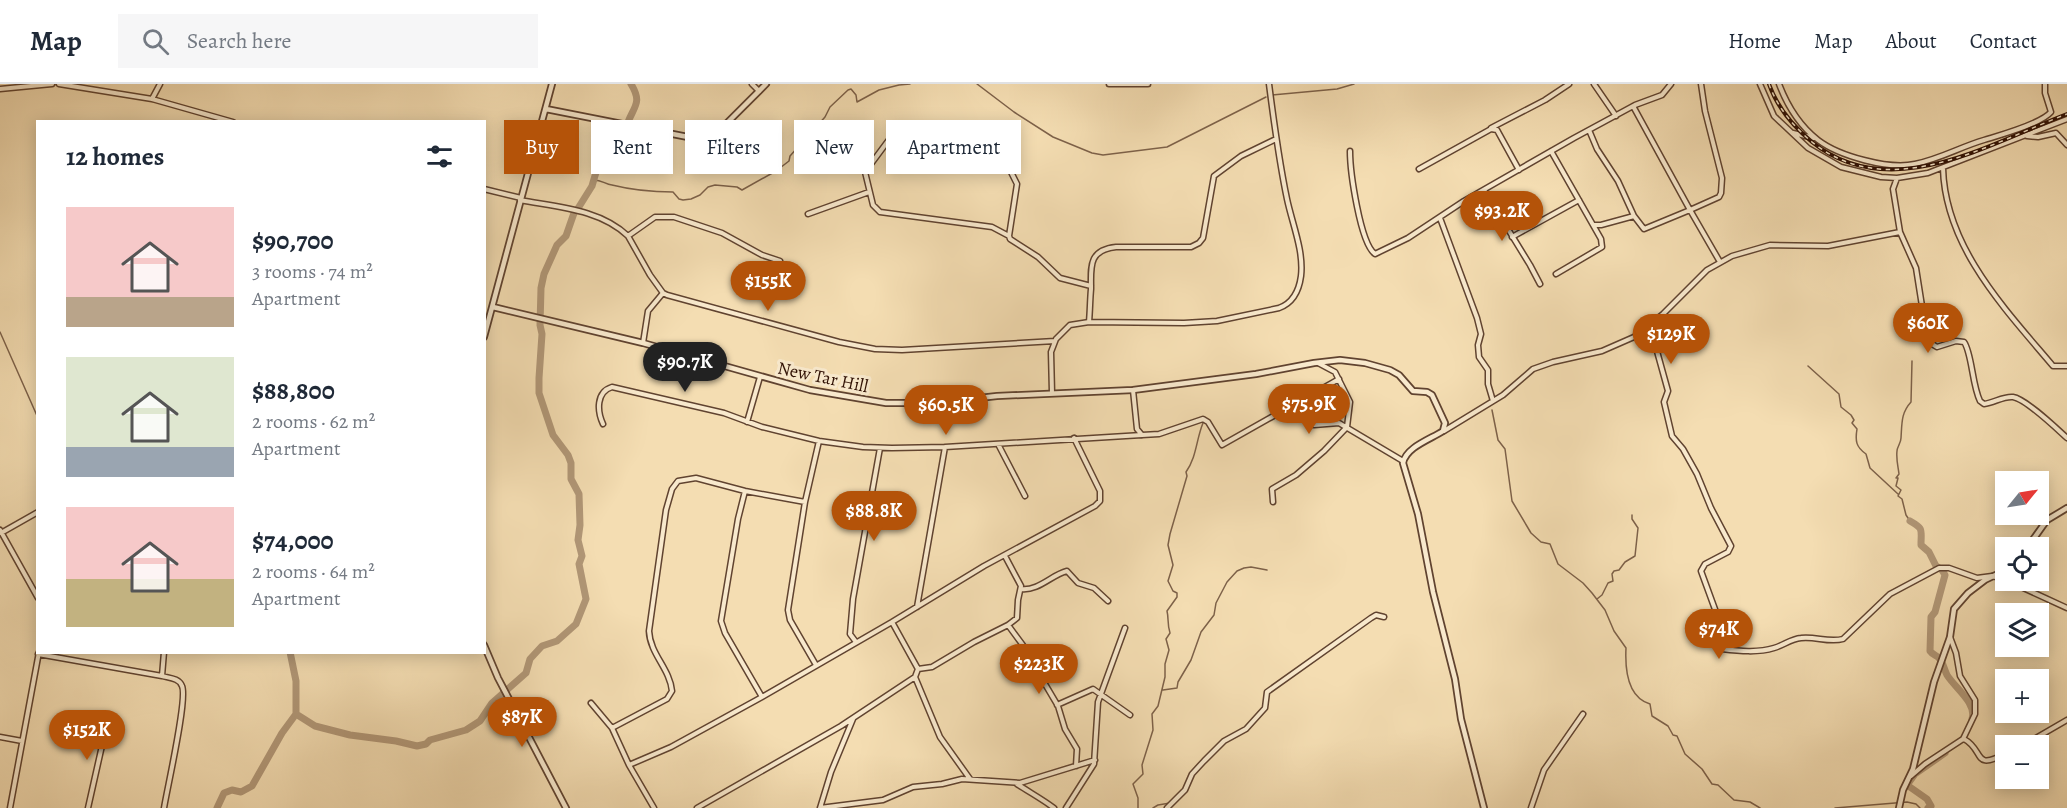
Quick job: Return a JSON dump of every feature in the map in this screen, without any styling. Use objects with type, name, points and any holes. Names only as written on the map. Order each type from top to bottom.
[{"type":"street","points":[[0,89],[52,84]]},
{"type":"street","points":[[59,84],[152,99],[226,120]]},
{"type":"street","points":[[152,99],[160,84]]},
{"type":"street","points":[[486,330],[552,84]]},
{"type":"street","points":[[752,84],[759,91]]},
{"type":"street","points":[[546,109],[703,140],[714,136],[765,84]]},
{"type":"street","points":[[1109,84],[1148,84]]},
{"type":"street","points":[[1052,393],[1050,357],[1055,341],[1070,325],[1089,322],[1216,321],[1279,308],[1290,303],[1299,286],[1301,265],[1276,139],[1269,84]]},
{"type":"street","points":[[1419,169],[1545,100],[1569,84]]},
{"type":"street","points":[[1594,84],[1616,116]]},
{"type":"street","points":[[1350,151],[1353,187],[1367,245],[1375,254],[1408,238],[1484,190],[1589,130],[1633,106],[1662,95],[1671,84]]},
{"type":"street","points":[[1589,130],[1597,149],[1618,181],[1634,216],[1644,229],[1719,197],[1721,193],[1722,178],[1705,111],[1701,84]]},
{"type":"street","points":[[1760,84],[1774,116],[1792,133],[1822,158],[1867,175],[1897,178],[1921,175],[2067,119]]},
{"type":"street","points":[[1779,84],[1790,109],[1816,139]]},
{"type":"street","points":[[1792,133],[1816,139],[1876,164],[1902,166],[1921,163],[1941,158],[1983,140],[2006,135],[2051,114],[2045,84]]},
{"type":"street","points":[[1633,106],[1720,262]]},
{"type":"street","points":[[1491,129],[1497,130],[1519,170]]},
{"type":"street","points":[[2026,136],[2038,137],[2056,133],[2067,145]]},
{"type":"street","points":[[1009,236],[1017,184],[1007,164],[998,156],[958,151],[909,138],[895,137],[888,141],[865,172],[873,205],[880,212],[992,227],[1038,257],[1060,278],[1091,286]]},
{"type":"street","points":[[1089,322],[1090,268],[1098,254],[1107,248],[1191,247],[1200,242],[1203,238],[1214,176],[1241,156],[1276,139]]},
{"type":"street","points":[[1551,152],[1601,239],[1602,247],[1556,274]]},
{"type":"street","points":[[1943,168],[1946,200],[1959,237],[1989,289],[2053,366],[2067,366]]},
{"type":"street","points":[[1897,178],[1893,189],[1900,232],[1916,268],[1922,306],[1932,344],[1937,346],[1960,340],[1964,342],[1980,401],[1984,404],[2006,398],[2016,398],[2045,418],[2067,438]]},
{"type":"street","points":[[486,190],[574,209],[602,220],[628,236],[663,293],[830,340],[875,349],[902,350],[1055,341]]},
{"type":"street","points":[[1484,190],[1540,284]]},
{"type":"street","points":[[808,214],[869,192]]},
{"type":"street","points":[[1512,237],[1543,222],[1579,200]]},
{"type":"street","points":[[1593,225],[1634,216]]},
{"type":"street","points":[[628,236],[655,217],[675,217],[722,233],[762,255],[780,261]]},
{"type":"street","points":[[1440,218],[1477,318],[1481,334],[1478,345],[1479,357],[1488,370],[1488,384],[1493,401]]},
{"type":"street","points":[[1403,461],[1409,452],[1503,395],[1533,369],[1617,346],[1634,338],[1650,326],[1699,276],[1720,262],[1761,246],[1781,244],[1828,246],[1900,232]]},
{"type":"street","points":[[643,343],[648,310],[663,293]]},
{"type":"street","name":"New Tar Hill","points":[[493,307],[643,343],[826,394],[886,403],[934,403],[1052,393],[1133,390],[1256,374],[1334,360],[1365,363],[1400,375],[1413,391],[1430,393],[1445,423],[1443,431]]},
{"type":"street","points":[[1650,326],[1668,391],[1664,402],[1672,436],[1683,449],[1697,474],[1711,508],[1731,546],[1728,552],[1705,564],[1701,571],[1720,623],[1722,649],[1762,650],[1783,645],[1797,638],[1809,637],[1838,641],[1849,635],[1890,594],[1939,568],[1949,568],[1977,578],[1995,577]]},
{"type":"street","points":[[1274,502],[1272,489],[1296,475],[1347,427],[1350,402],[1332,370],[1317,363]]},
{"type":"street","points":[[747,422],[760,377]]},
{"type":"street","points":[[603,424],[599,413],[599,401],[604,391],[612,387],[727,413],[747,422],[819,441],[880,448],[945,447],[1159,434],[1203,419],[1208,422],[1222,445],[1339,379]]},
{"type":"street","points":[[1133,390],[1137,429],[1142,435]]},
{"type":"street","points":[[1301,401],[1314,425],[1336,423],[1347,427],[1403,461],[1418,514],[1433,592],[1455,679],[1461,719],[1484,808]]},
{"type":"street","points":[[629,765],[676,744],[762,697],[976,571],[1095,506],[1100,501],[1100,491],[1074,438]]},
{"type":"street","points":[[816,665],[788,615],[804,502],[819,441]]},
{"type":"street","points":[[998,444],[1025,496]]},
{"type":"street","points":[[916,607],[945,447]]},
{"type":"street","points":[[856,642],[850,634],[853,599],[880,448]]},
{"type":"street","points":[[612,728],[667,699],[671,694],[670,681],[653,649],[649,631],[665,518],[672,489],[678,481],[691,477],[804,502]]},
{"type":"street","points":[[745,490],[721,621],[725,633],[762,697]]},
{"type":"street","points":[[2035,537],[2047,520],[2067,508]]},
{"type":"street","points":[[36,513],[1,531],[36,594]]},
{"type":"street","points":[[918,669],[932,668],[974,642],[1008,625],[1018,616],[1020,583],[1005,556]]},
{"type":"street","points":[[1021,589],[1041,584],[1067,571],[1078,583],[1091,586],[1108,601]]},
{"type":"street","points":[[1911,777],[1940,666],[1950,637],[1952,615],[1957,604],[1977,586],[1995,575]]},
{"type":"street","points":[[2030,591],[2067,608]]},
{"type":"street","points":[[1167,808],[1185,790],[1192,774],[1204,761],[1224,741],[1246,729],[1265,708],[1267,692],[1360,625],[1376,615],[1384,616]]},
{"type":"street","points":[[697,808],[854,718],[915,677],[918,669],[892,622]]},
{"type":"street","points":[[1008,625],[1025,648],[1035,673],[1045,684],[1057,705],[1065,729],[1077,749],[1076,766]]},
{"type":"street","points":[[1066,808],[1076,790],[1089,775],[1095,760],[1096,715],[1101,693],[1125,627]]},
{"type":"street","points":[[1899,808],[1903,790],[1911,777],[1925,764],[1963,740],[1972,724],[1976,707],[1972,694],[1959,676],[1956,653],[1950,637]]},
{"type":"street","points":[[486,650],[498,678],[566,808]]},
{"type":"street","points":[[10,808],[38,654]]},
{"type":"street","points":[[43,654],[179,681],[184,697],[164,808]]},
{"type":"street","points":[[162,676],[165,654]]},
{"type":"street","points":[[915,677],[940,737],[970,779]]},
{"type":"street","points":[[1057,705],[1105,681]]},
{"type":"street","points":[[1090,689],[1101,693],[1130,715]]},
{"type":"street","points":[[591,703],[612,728],[629,765],[654,808]]},
{"type":"street","points":[[1531,808],[1544,770],[1583,714]]},
{"type":"street","points":[[854,718],[831,773],[823,808],[883,800],[913,787],[970,779],[1016,783],[1095,760]]},
{"type":"street","points":[[88,808],[108,719]]},
{"type":"street","points":[[2041,735],[2067,720]]},
{"type":"street","points":[[0,737],[22,741]]},
{"type":"street","points":[[1963,740],[1968,741],[1975,752],[1985,760],[1995,759]]},
{"type":"street","points":[[1016,783],[1054,808]]},
{"type":"waterway","points":[[629,120],[637,99],[631,84]]},
{"type":"waterway","points":[[594,180],[635,189],[673,192],[683,200],[700,195],[708,187],[715,185],[737,187],[742,190],[789,161],[790,156],[825,117],[830,107],[848,90],[851,89],[856,95],[857,102],[879,90],[910,84]]},
{"type":"waterway","points":[[977,84],[1014,112],[1053,137],[1092,153],[1103,155],[1167,147],[1266,97]]},
{"type":"waterway","points":[[1272,95],[1337,89],[1354,84]]},
{"type":"waterway","points":[[577,210],[592,186],[596,174]]},
{"type":"waterway","points":[[296,714],[315,726],[350,735],[417,746],[426,744],[430,740],[466,730],[480,721],[492,703],[526,673],[530,659],[542,646],[557,641],[576,624],[586,599],[579,564],[582,556],[578,540],[579,494],[571,479],[571,463],[568,455],[553,435],[539,393],[542,334],[540,325],[541,288],[544,274],[557,245],[566,236],[574,213]]},
{"type":"waterway","points":[[0,332],[36,413]]},
{"type":"waterway","points":[[1910,521],[1902,499],[1898,496],[1901,490],[1896,486],[1898,478],[1896,478],[1899,474],[1897,449],[1901,440],[1903,418],[1911,402],[1912,361]]},
{"type":"waterway","points":[[1808,366],[1839,394],[1841,407],[1854,420],[1852,423],[1857,429],[1857,443],[1866,454],[1870,468],[1898,494]]},
{"type":"waterway","points":[[1492,410],[1498,440],[1505,449],[1512,501],[1531,533],[1541,542],[1550,544],[1558,564],[1583,583],[1605,610],[1614,631],[1626,648],[1627,673],[1636,695],[1650,704],[1652,716],[1668,726],[1673,735],[1677,736],[1685,754],[1702,769],[1712,784],[1718,785],[1734,800],[1750,802],[1760,808]]},
{"type":"waterway","points":[[1138,808],[1138,798],[1133,784],[1143,774],[1142,765],[1153,730],[1152,714],[1158,706],[1169,650],[1166,639],[1170,633],[1167,611],[1177,597],[1177,593],[1173,591],[1168,581],[1173,565],[1168,545],[1187,476],[1186,472],[1203,423]]},
{"type":"waterway","points":[[1597,599],[1602,595],[1608,583],[1613,581],[1614,571],[1619,570],[1625,562],[1635,556],[1638,528],[1632,515]]},
{"type":"waterway","points":[[1910,521],[1920,528],[1921,545],[1929,552],[1936,566],[1945,575],[1935,612],[1931,617],[1930,651],[1940,659],[1947,675],[1968,701],[1973,713],[1972,719]]},
{"type":"waterway","points":[[1163,690],[1177,688],[1191,660],[1201,632],[1214,615],[1216,603],[1227,582],[1237,571],[1244,568],[1267,570]]},
{"type":"waterway","points":[[217,808],[224,793],[232,790],[241,792],[252,786],[282,733],[296,714],[296,681],[290,654]]},
{"type":"waterway","points":[[1928,808],[1931,806],[1927,799],[1907,785],[1915,774],[1945,753]]},
{"type":"waterway","points":[[1835,808],[1907,802],[1916,804],[1920,808]]},
{"type":"waterway","points":[[1153,808],[1170,803]]},
{"type":"railway","points":[[1769,84],[1787,116],[1812,142],[1842,160],[1874,168],[1906,169],[1939,163],[1972,153],[2067,114]]}]
